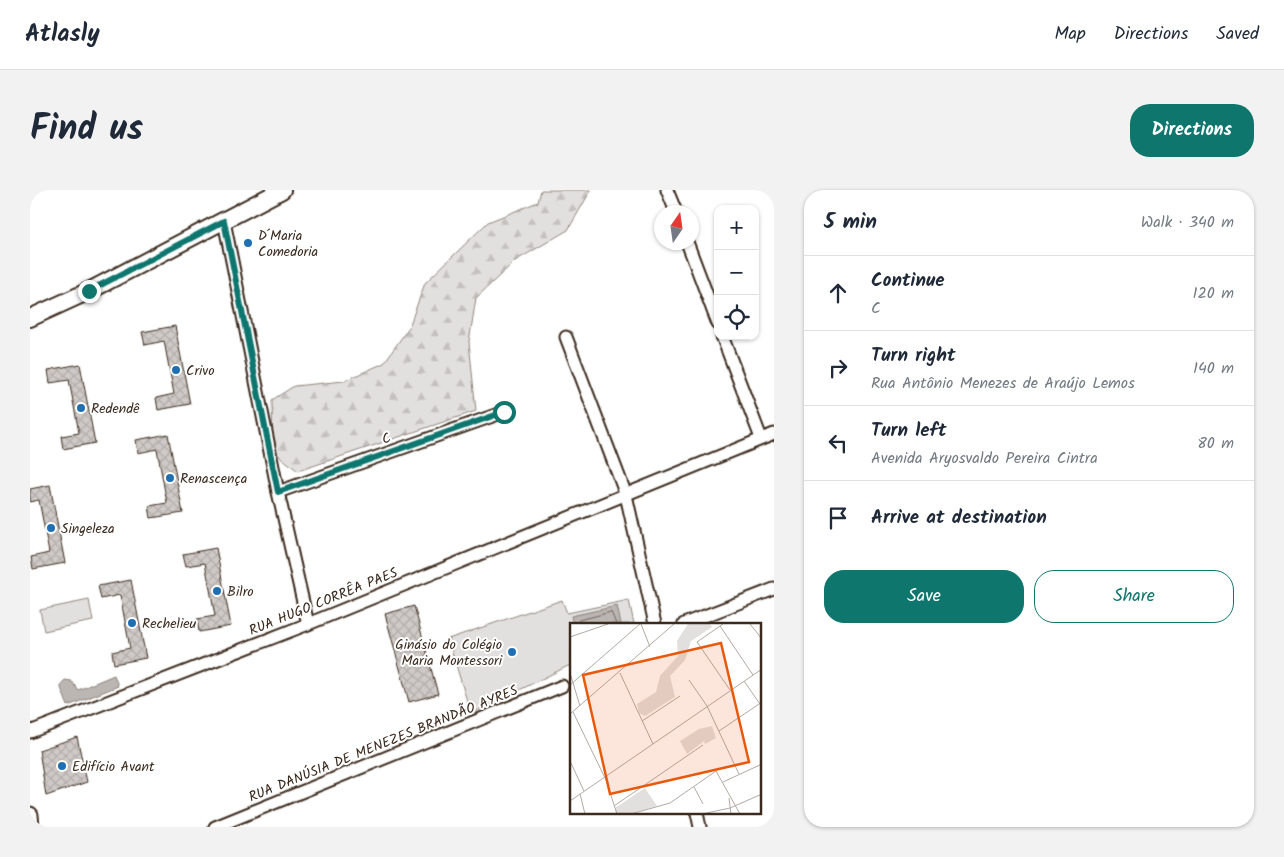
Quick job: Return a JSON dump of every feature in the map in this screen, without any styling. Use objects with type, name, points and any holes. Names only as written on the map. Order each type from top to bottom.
[{"type":"main road","points":[[30,318],[282,190]]},
{"type":"street","points":[[667,190],[673,205]]},
{"type":"street","points":[[224,221],[278,492],[308,624]]},
{"type":"street","points":[[690,250],[714,313]]},
{"type":"street","points":[[566,337],[626,495],[655,623]]},
{"type":"street","points":[[724,340],[761,438]]},
{"type":"street","name":"C","points":[[278,492],[504,412]]},
{"type":"street","name":"RUA HUGO CORRÊA PAES","points":[[30,732],[308,624],[774,434]]},
{"type":"street","points":[[687,623],[774,589]]},
{"type":"street","name":"RUA DANÚSIA DE MENEZES BRANDÃO AYRES","points":[[215,827],[562,686]]},
{"type":"street","points":[[697,814],[700,827]]},
{"type":"street","points":[[30,815],[31,827]]},
{"type":"green space","points":[[541,190],[591,190],[568,230],[515,261],[476,298],[469,342],[476,411],[298,471],[273,451],[272,400],[294,386],[344,381],[384,363],[409,327],[425,283],[488,222],[538,202]]},
{"type":"green space","points":[[89,600],[93,621],[44,631],[40,610]]},
{"type":"green space","name":"Ginásio do Colégio Maria Montessori","points":[[562,600],[567,613],[629,600],[634,623],[570,623],[570,665],[471,714],[448,639]]},
{"type":"water","points":[[617,606],[621,623],[573,623],[571,616]]},
{"type":"water","points":[[114,675],[118,686],[68,706],[61,688],[61,684],[65,680],[71,681],[78,690]]},
{"type":"building","name":"Crivo","points":[[175,326],[190,404],[158,410],[156,398],[174,394],[164,341],[145,345],[142,332]]},
{"type":"building","name":"Redendê","points":[[80,364],[95,443],[63,449],[61,436],[79,433],[69,380],[50,383],[48,370]]},
{"type":"building","name":"Renascença","points":[[168,434],[183,513],[151,518],[149,506],[167,503],[157,449],[138,453],[136,440]]},
{"type":"building","name":"Singeleza","points":[[50,485],[65,563],[33,569],[31,557],[49,553],[39,500],[30,502],[30,489]]},
{"type":"building","name":"Bilro","points":[[216,548],[231,626],[199,632],[197,619],[215,616],[205,563],[186,566],[183,554]]},
{"type":"building","name":"Rechelieu","points":[[131,580],[146,658],[114,664],[112,652],[130,648],[120,595],[101,599],[98,586]]},
{"type":"building","points":[[414,606],[438,694],[409,702],[385,614]]},
{"type":"building","name":"Edifício Avant","points":[[77,737],[87,782],[46,796],[39,750]]},
{"type":"place","name":"D´Maria Comedoria","points":[[248,243]]},
{"type":"place","name":"Crivo","points":[[176,370]]},
{"type":"place","name":"Redendê","points":[[81,408]]},
{"type":"place","name":"Renascença","points":[[170,478]]},
{"type":"place","name":"Singeleza","points":[[51,528]]},
{"type":"place","name":"Bilro","points":[[217,591]]},
{"type":"place","name":"Rechelieu","points":[[132,623]]},
{"type":"place","name":"Ginásio do Colégio Maria Montessori","points":[[512,652]]},
{"type":"place","name":"Edifício Avant","points":[[62,766]]},
{"type":"route","points":[[89,291],[224,221],[278,492],[504,412]]}]
